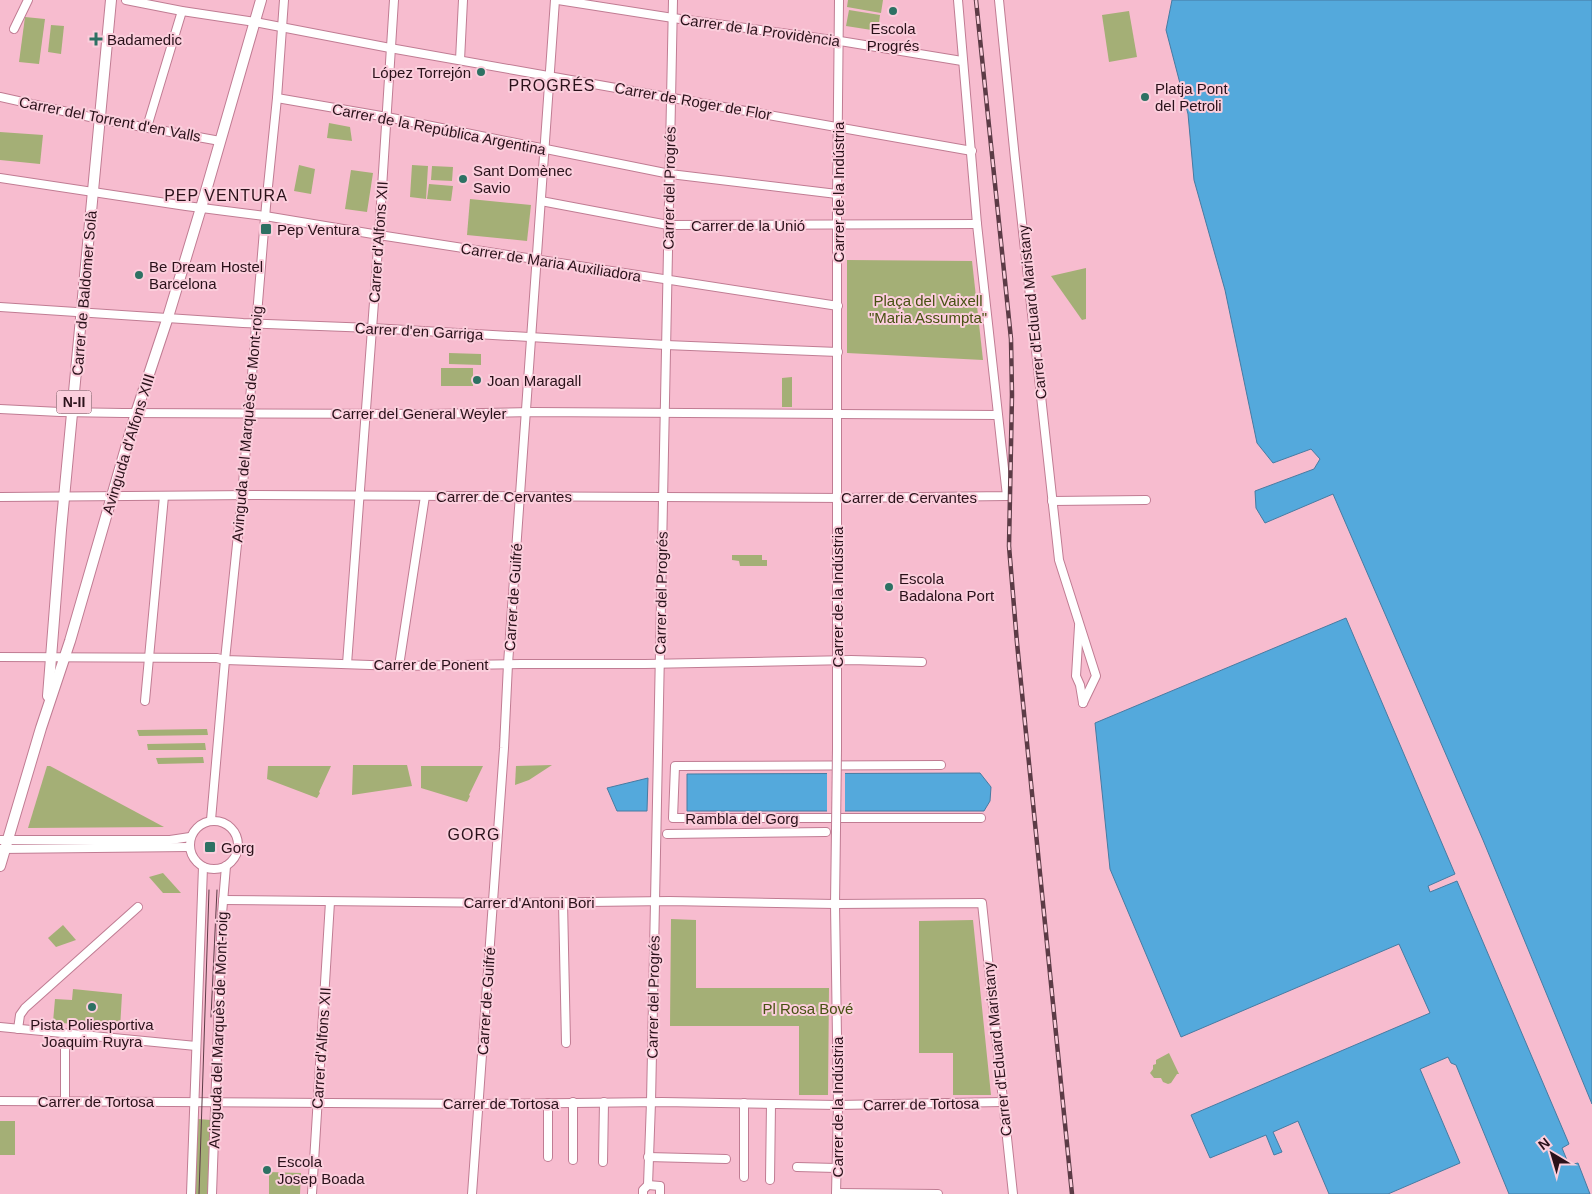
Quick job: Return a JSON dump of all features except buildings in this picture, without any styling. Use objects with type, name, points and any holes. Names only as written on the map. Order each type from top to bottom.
[{"type":"main road","name":"Carrer de Baldomer Solà","points":[[58,657],[52,645],[111,0]]},
{"type":"main road","name":"N-II","points":[[255,22],[261,0]]},
{"type":"main road","name":"Avinguda d'Alfons XIII","points":[[0,866],[3,845],[48,707],[58,657],[113,496],[136,413],[168,317],[255,22]]},
{"type":"street","points":[[14,29],[28,0]]},
{"type":"street","name":"Carrer de Roger de Flor","points":[[126,0],[972,151]]},
{"type":"street","name":"Avinguda del Marquès de Mont-roig","points":[[211,820],[242,496],[284,0]]},
{"type":"street","name":"Carrer d'Alfons XII","points":[[347,664],[379,235],[394,0]]},
{"type":"street","points":[[460,60],[463,0]]},
{"type":"street","name":"Carrer de la Providència","points":[[556,0],[840,41],[962,61]]},
{"type":"street","name":"Carrer de Guifré","points":[[472,1194],[556,0]]},
{"type":"street","name":"Carrer del Progrés","points":[[643,1194],[648,1185],[651,1102],[674,0]]},
{"type":"street","name":"Carrer de la Indústria","points":[[836,1193],[838,1105],[835,904],[839,0]]},
{"type":"street","points":[[958,0],[977,224],[994,370],[997,415]]},
{"type":"street","name":"Carrer d'Eduard Maristany","points":[[999,0],[1059,560],[1094,670]]},
{"type":"street","points":[[148,127],[182,10]]},
{"type":"street","name":"Carrer del Torrent d'en Valls","points":[[0,97],[99,119],[220,141]]},
{"type":"street","name":"Carrer de la República Argentina","points":[[277,98],[387,117],[670,174],[837,194]]},
{"type":"street","name":"Carrer de Maria Auxiliadora","points":[[0,178],[265,216],[667,281],[838,306]]},
{"type":"street","name":"Carrer de la Unió","points":[[541,202],[668,225],[977,224]]},
{"type":"street","name":"Carrer d'en Garriga","points":[[0,307],[532,338],[838,352]]},
{"type":"street","name":"Carrer del General Weyler","points":[[0,409],[73,412],[248,414],[527,412],[997,415]]},
{"type":"street","name":"Carrer de Cervantes","points":[[0,496],[663,496],[837,498],[1007,496],[997,415]]},
{"type":"street","points":[[146,701],[164,496]]},
{"type":"street","points":[[399,666],[425,496]]},
{"type":"street","points":[[1052,501],[1146,500]]},
{"type":"street","name":"Carrer d'Eduard Maristany","points":[[1076,671],[1079,621]]},
{"type":"street","name":"Carrer de Ponent","points":[[0,657],[217,658],[225,660],[399,666],[837,660],[922,662]]},
{"type":"street","points":[[1084,666],[1090,666],[1094,670],[1095,682],[1083,703],[1076,671],[1084,666]]},
{"type":"street","points":[[1080,685],[1088,686],[1095,682]]},
{"type":"street","name":"Rambla del Gorg","points":[[941,765],[675,766],[673,818],[981,818]]},
{"type":"street","points":[[211,820],[226,823],[234,831],[237,837],[238,849],[230,863],[213,869],[203,866],[194,859],[190,847],[190,837],[198,826],[211,820]]},
{"type":"street","points":[[667,834],[826,832]]},
{"type":"street","points":[[3,845],[170,840],[190,837]]},
{"type":"street","points":[[3,845],[190,847]]},
{"type":"street","name":"Avinguda del Marquès de Mont-roig","points":[[191,1194],[203,866]]},
{"type":"street","name":"Avinguda del Marquès de Mont-roig","points":[[212,1194],[223,900],[226,866]]},
{"type":"street","name":"Carrer d'Antoni Bori","points":[[223,900],[330,902],[654,901],[835,904],[982,903]]},
{"type":"street","name":"Carrer d'Alfons XII","points":[[312,1194],[330,902]]},
{"type":"street","points":[[562,902],[566,1043]]},
{"type":"street","name":"Carrer d'Eduard Maristany","points":[[982,903],[1013,1194]]},
{"type":"street","points":[[18,1029],[20,1015],[25,1008],[138,907]]},
{"type":"street","points":[[0,1027],[196,1046]]},
{"type":"street","points":[[65,1044],[65,1101]]},
{"type":"street","name":"Carrer de Tortosa","points":[[0,1101],[29,1098],[65,1101],[479,1104],[651,1102],[838,1105],[1002,1102]]},
{"type":"street","points":[[573,1102],[573,1160]]},
{"type":"street","points":[[603,1162],[604,1102]]},
{"type":"street","points":[[548,1103],[548,1157]]},
{"type":"street","points":[[744,1103],[744,1177]]},
{"type":"street","points":[[770,1180],[771,1104]]},
{"type":"street","points":[[648,1157],[726,1159]]},
{"type":"street","points":[[798,1167],[836,1168]]},
{"type":"street","points":[[648,1185],[660,1186],[660,1194]]},
{"type":"street","points":[[836,1193],[938,1194]]},
{"type":"green space","points":[[848,0],[883,0],[881,13],[847,7]]},
{"type":"green space","points":[[849,10],[880,15],[878,31],[846,26]]},
{"type":"green space","points":[[1129,11],[1137,57],[1109,62],[1102,15]]},
{"type":"green space","points":[[25,17],[45,19],[39,64],[19,62]]},
{"type":"green space","points":[[51,25],[64,26],[61,54],[48,52]]},
{"type":"green space","points":[[329,123],[350,127],[352,141],[327,138]]},
{"type":"green space","points":[[0,132],[43,135],[40,164],[0,160]]},
{"type":"green space","points":[[299,165],[315,169],[311,194],[294,191]]},
{"type":"green space","points":[[412,165],[428,166],[426,199],[410,197]]},
{"type":"green space","points":[[432,166],[453,167],[452,181],[431,180]]},
{"type":"green space","points":[[351,170],[373,173],[367,212],[345,209]]},
{"type":"green space","points":[[429,184],[453,186],[451,201],[427,199]]},
{"type":"green space","points":[[470,199],[531,205],[527,241],[467,235]]},
{"type":"green space","name":"Plaça del Vaixell \"Maria Assumpta\"","points":[[847,260],[972,261],[983,360],[847,353]]},
{"type":"green space","points":[[1086,268],[1086,319],[1082,320],[1051,276]]},
{"type":"green space","points":[[449,353],[481,354],[481,365],[449,364]]},
{"type":"green space","points":[[441,368],[473,368],[473,386],[441,386]]},
{"type":"green space","points":[[792,377],[792,407],[782,407],[782,378]]},
{"type":"green space","points":[[732,555],[762,555],[762,560],[767,560],[767,566],[740,566],[739,561],[732,560]]},
{"type":"green space","points":[[207,729],[208,735],[139,736],[137,730]]},
{"type":"green space","points":[[205,743],[206,750],[148,750],[147,744]]},
{"type":"green space","points":[[203,757],[204,763],[158,764],[156,758]]},
{"type":"green space","points":[[353,765],[407,765],[412,786],[352,795]]},
{"type":"green space","points":[[552,765],[529,780],[515,785],[516,766]]},
{"type":"green space","points":[[47,766],[50,766],[164,827],[28,828]]},
{"type":"green space","points":[[268,766],[331,766],[317,798],[267,779]]},
{"type":"green space","points":[[421,766],[483,766],[467,802],[421,788]]},
{"type":"green space","points":[[163,873],[181,893],[163,893],[149,877]]},
{"type":"green space","name":"Pl Rosa Bové","points":[[671,919],[696,920],[696,988],[829,988],[828,1095],[799,1095],[799,1026],[670,1026]]},
{"type":"green space","points":[[973,920],[991,1095],[953,1095],[953,1053],[919,1053],[919,921]]},
{"type":"green space","points":[[63,925],[76,940],[56,947],[48,938]]},
{"type":"green space","name":"Pista Poliesportiva Joaquim Ruyra","points":[[73,989],[122,994],[120,1029],[53,1022],[55,999],[72,1000]]},
{"type":"green space","points":[[1169,1053],[1179,1074],[1168,1084],[1163,1082],[1161,1078],[1154,1078],[1150,1073],[1153,1065],[1156,1064],[1156,1060]]},
{"type":"green space","points":[[198,1119],[211,1120],[208,1194],[195,1194]]},
{"type":"green space","points":[[0,1121],[15,1121],[15,1155],[0,1155]]},
{"type":"green space","points":[[269,1172],[301,1173],[300,1194],[269,1194]]},
{"type":"water","points":[[1172,0],[1592,0],[1592,1104],[1483,840],[1333,494],[1265,523],[1256,508],[1255,491],[1314,469],[1320,459],[1311,449],[1273,463],[1257,443],[1225,290],[1194,180],[1188,114],[1166,30]]},
{"type":"water","points":[[1346,618],[1455,874],[1428,886],[1430,892],[1457,881],[1569,1144],[1562,1148],[1569,1165],[1578,1163],[1590,1194],[1509,1194],[1456,1065],[1451,1063],[1448,1057],[1420,1069],[1460,1163],[1388,1194],[1329,1194],[1298,1121],[1273,1132],[1282,1152],[1274,1155],[1266,1135],[1210,1158],[1191,1115],[1430,1013],[1399,944],[1181,1037],[1110,869],[1095,723]]},
{"type":"water","points":[[980,773],[991,787],[990,801],[984,811],[687,811],[687,774]]},
{"type":"water","points":[[648,778],[647,811],[617,811],[607,788]]},
{"type":"pier","points":[[827,771],[845,771],[845,813],[827,813]]},
{"type":"tram line","points":[[199,1194],[209,890]]},
{"type":"tram line","points":[[211,1017],[217,890]]},
{"type":"railway","points":[[976,0],[1011,339],[1012,395],[1009,546],[1072,1194]]},
{"type":"place","name":"Escola Progrés","points":[[893,11]]},
{"type":"place","name":"Badamedic","points":[[96,39]]},
{"type":"place","name":"López Torrejón","points":[[481,72]]},
{"type":"place","name":"Platja Pont del Petroli","points":[[1145,97]]},
{"type":"place","name":"Sant Domènec Savio","points":[[463,179]]},
{"type":"place","name":"Pep Ventura","points":[[266,229]]},
{"type":"place","name":"Be Dream Hostel Barcelona","points":[[139,275]]},
{"type":"place","name":"Joan Maragall","points":[[477,380]]},
{"type":"place","name":"Escola Badalona Port","points":[[889,587]]},
{"type":"place","name":"Gorg","points":[[210,847]]},
{"type":"place","name":"Pista Poliesportiva Joaquim Ruyra","points":[[92,1007]]},
{"type":"place","name":"Escola Josep Boada","points":[[267,1170]]},
{"type":"district","name":"PROGRÉS","points":[[552,85]]},
{"type":"district","name":"PEP VENTURA","points":[[226,195]]},
{"type":"district","name":"GORG","points":[[474,834]]}]
